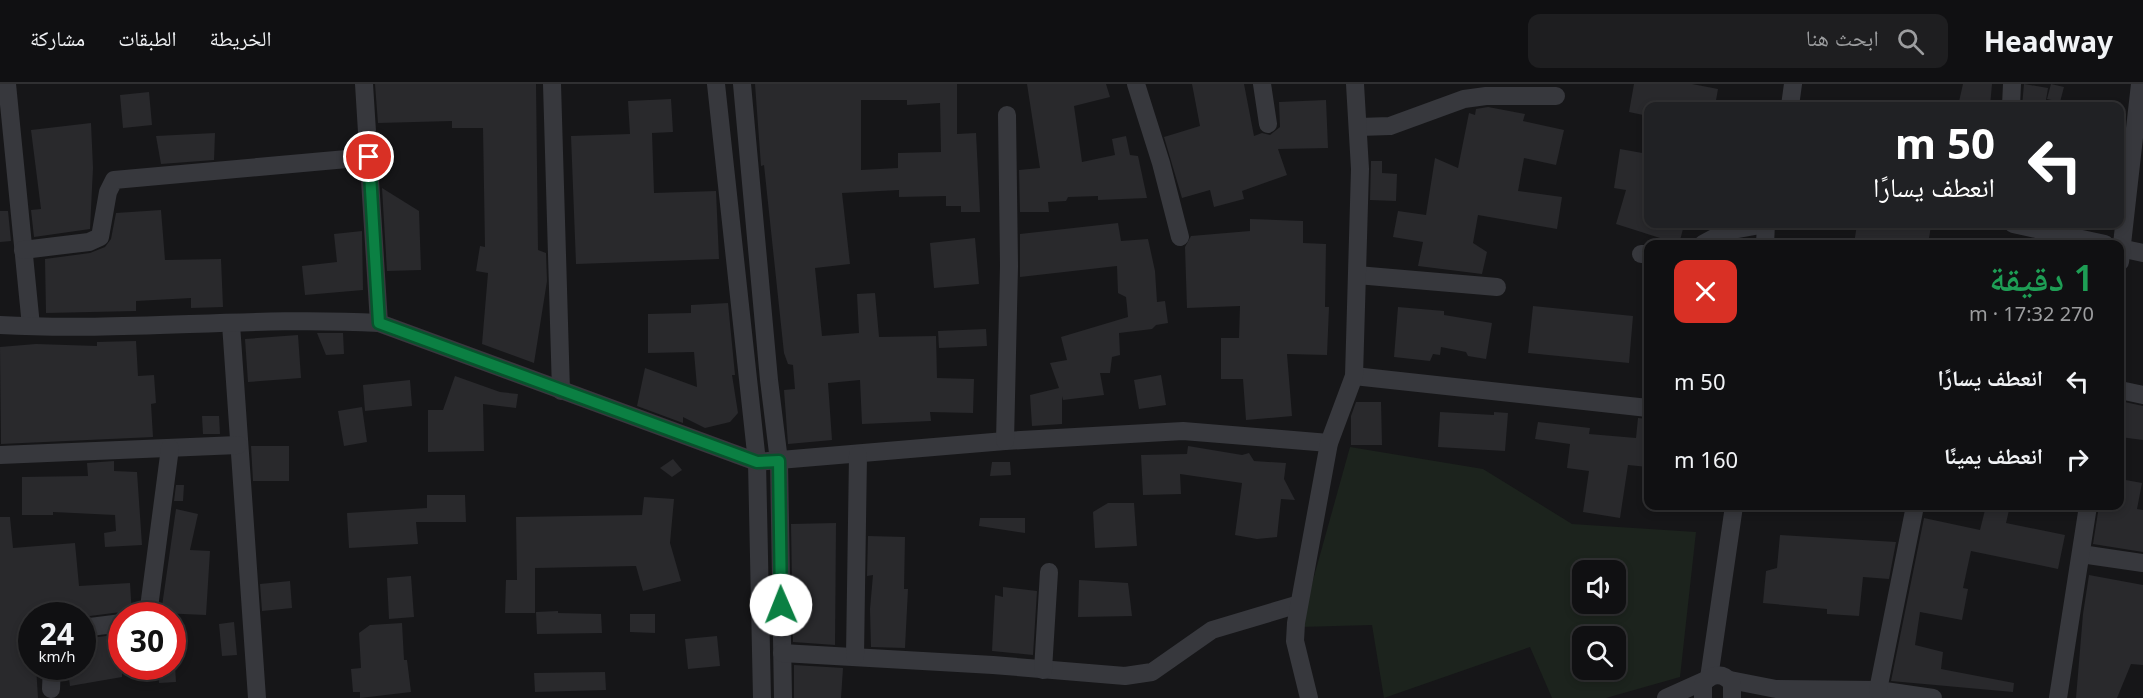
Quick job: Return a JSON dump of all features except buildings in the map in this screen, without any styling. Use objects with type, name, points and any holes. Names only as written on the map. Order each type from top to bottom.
[{"type":"street","points":[[7,84],[31,326]]},
{"type":"street","points":[[364,84],[379,323]]},
{"type":"street","points":[[552,84],[561,391]]},
{"type":"street","points":[[716,84],[757,462],[762,698]]},
{"type":"street","points":[[742,84],[769,380],[779,461],[783,698]]},
{"type":"street","points":[[1136,84],[1161,163],[1180,237]]},
{"type":"street","points":[[1262,84],[1268,124]]},
{"type":"street","points":[[1309,698],[1295,641],[1299,604],[1329,442],[1354,376],[1359,127],[1355,84]]},
{"type":"street","points":[[1791,102],[1793,84]]},
{"type":"street","points":[[2012,84],[2012,102]]},
{"type":"street","points":[[2124,163],[2126,141],[2140,84]]},
{"type":"street","points":[[1359,127],[1390,126],[1464,99],[1486,96],[1556,96]]},
{"type":"street","points":[[1005,441],[1009,278],[1006,115]]},
{"type":"street","points":[[23,250],[88,242],[100,237],[108,192],[114,180],[369,157]]},
{"type":"street","points":[[1710,240],[1727,231],[1744,228]]},
{"type":"street","points":[[2028,228],[2074,240]]},
{"type":"street","points":[[2124,252],[2143,254]]},
{"type":"street","points":[[1357,275],[1497,287]]},
{"type":"street","points":[[0,325],[231,324],[324,320],[379,323],[757,462],[1005,441],[1183,431],[1329,442]]},
{"type":"street","points":[[231,324],[257,698]]},
{"type":"street","points":[[1354,376],[1644,408]]},
{"type":"street","points":[[2124,391],[2143,395]]},
{"type":"street","points":[[0,455],[238,445]]},
{"type":"street","points":[[150,602],[170,448]]},
{"type":"street","points":[[855,656],[858,455]]},
{"type":"street","points":[[1718,685],[1713,640],[1733,510]]},
{"type":"street","points":[[1878,690],[1914,510]]},
{"type":"street","points":[[2058,698],[2087,510]]},
{"type":"street","points":[[2081,554],[2143,563]]},
{"type":"street","points":[[1043,670],[1049,572]]},
{"type":"street","points":[[782,653],[855,656],[1125,676],[1152,672],[1212,630],[1299,604]]},
{"type":"street","points":[[51,680],[51,689]]},
{"type":"street","points":[[1666,698],[1718,685],[1776,689],[1878,690],[1934,698]]},
{"type":"street","points":[[1743,698],[1776,689]]},
{"type":"shaded area","points":[[1350,447],[1483,469],[1572,524],[1696,532],[1680,677],[1606,698],[1552,698],[1530,647],[1384,698],[1372,625],[1300,627]]},
{"type":"route","points":[[369,157],[379,323],[757,462],[779,461],[781,605]]}]
